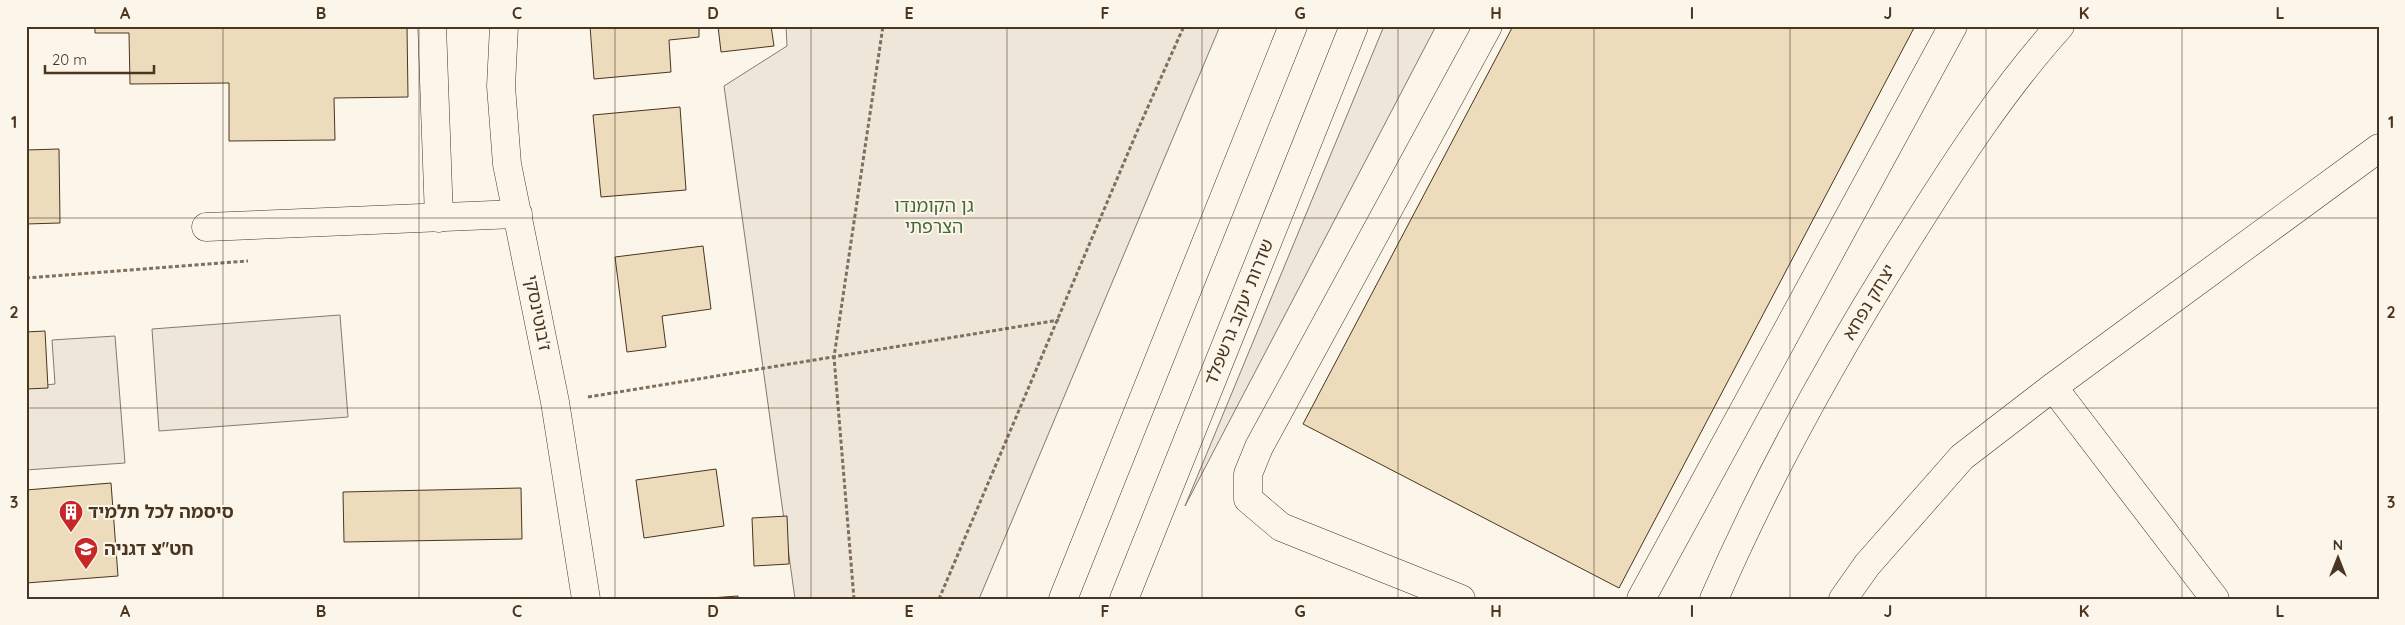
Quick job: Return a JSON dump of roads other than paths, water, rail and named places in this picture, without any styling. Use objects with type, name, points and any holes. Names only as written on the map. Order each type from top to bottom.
[{"type":"street","points":[[432,26],[438,218]]},
{"type":"street","name":"ז'בוטינסקי","points":[[504,26],[501,86],[507,164],[556,402],[586,599]]},
{"type":"street","points":[[1063,599],[1292,26]]},
{"type":"street","name":"שדרות יעקב גרשפלד","points":[[1124,599],[1354,26]]},
{"type":"street","points":[[1461,599],[1281,527],[1248,499],[1248,474],[1259,447],[1488,26]]},
{"type":"street","points":[[1641,599],[1952,26]]},
{"type":"street","name":"יצחק נפחא","points":[[1714,599],[1738,544],[1817,391],[1886,272],[1973,136],[2060,26]]},
{"type":"street","points":[[1843,599],[1867,565],[1962,457],[2053,387],[2379,148]]},
{"type":"street","points":[[206,227],[518,214]]},
{"type":"street","points":[[2053,387],[2215,599]]},
{"type":"place","name":"סיסמה לכל תלמיד","points":[[71,533]]},
{"type":"place","name":"חט''צ דגניה","points":[[86,570]]},
{"type":"park label","name":"גן הקומנדו הצרפתי","points":[[934,216]]}]
